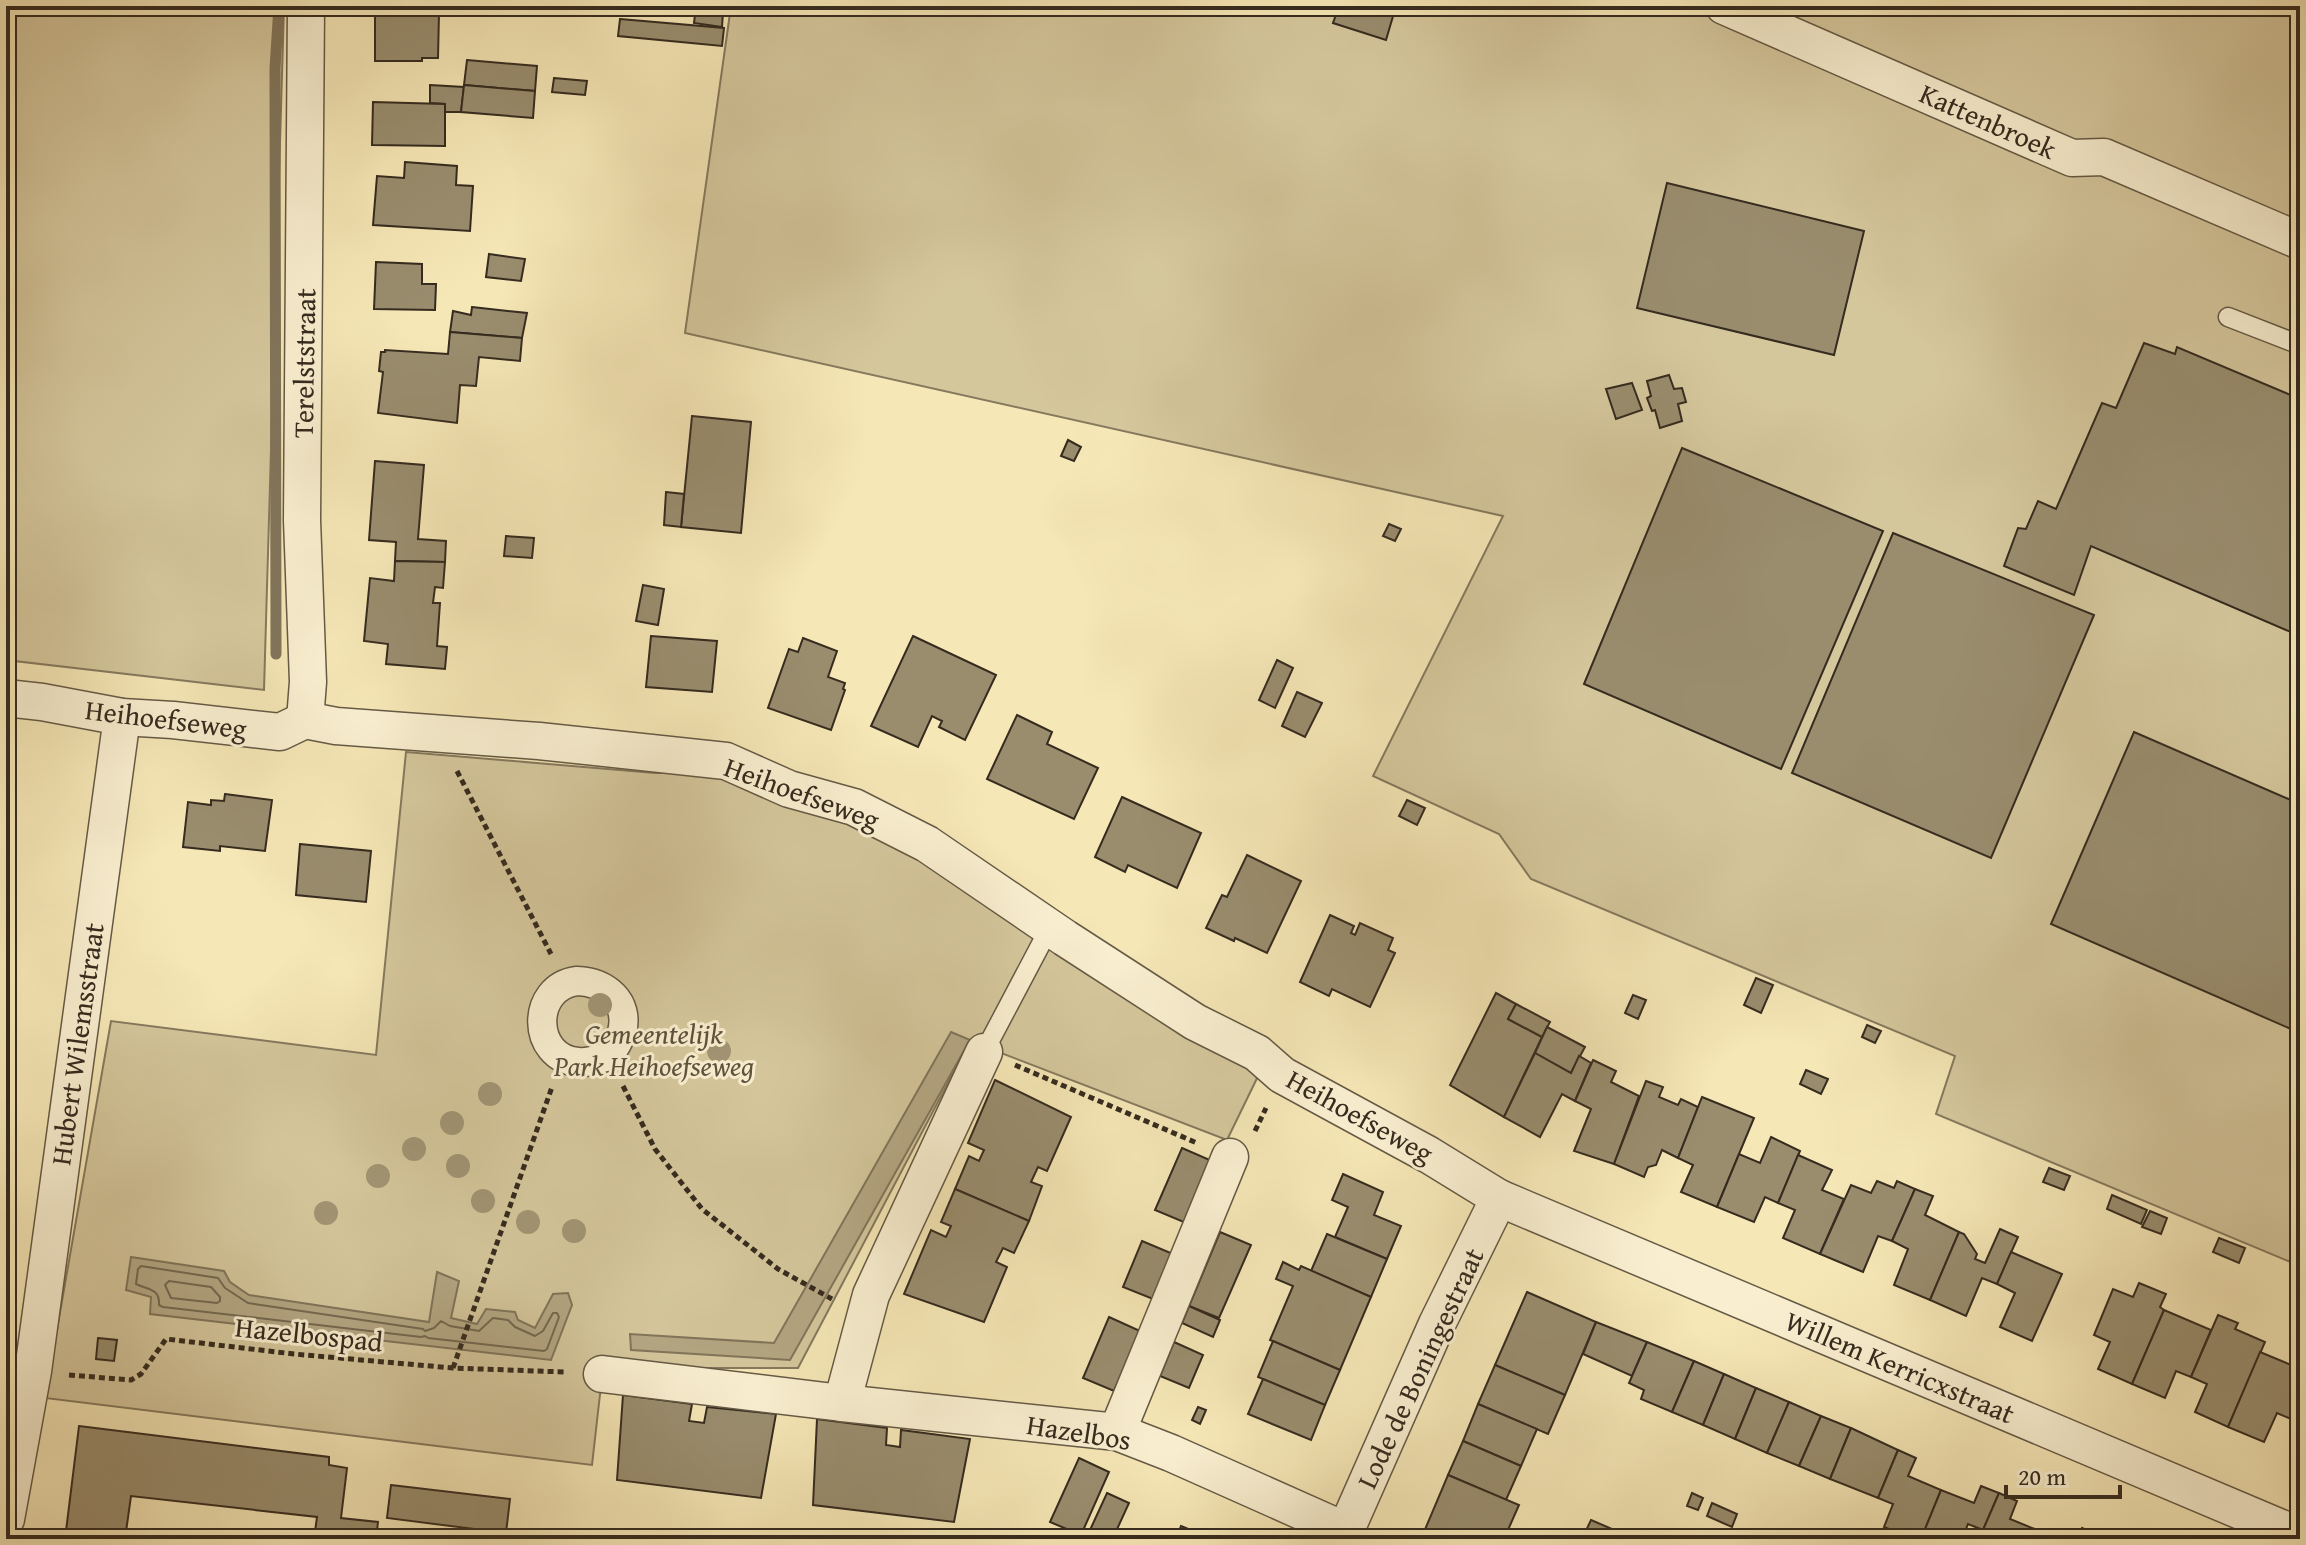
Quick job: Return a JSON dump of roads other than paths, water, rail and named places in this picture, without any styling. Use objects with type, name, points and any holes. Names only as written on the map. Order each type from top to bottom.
[{"type":"street","name":"Terelststraat","points":[[305,720],[308,682],[302,520],[306,6]]},
{"type":"street","name":"Kattenbroek","points":[[1724,6],[2072,158],[2104,157],[2300,241]]},
{"type":"street","name":"Heihoefseweg","points":[[6,698],[122,717],[280,732],[305,720],[336,726],[539,741],[726,761],[789,789],[854,807],[927,844],[1040,947],[1257,1053],[1282,1075],[1429,1155],[1499,1198]]},
{"type":"street","name":"Hubert Wilemsstraat","points":[[6,1519],[33,1371],[122,717]]},
{"type":"street","points":[[590,981],[602,986],[613,995],[623,1020],[621,1033],[609,1056],[580,1063],[563,1057],[547,1042],[542,1030],[545,1004],[565,983],[590,981]]},
{"type":"street","points":[[842,1403],[871,1295],[984,1052]]},
{"type":"street","points":[[1117,1432],[1230,1157]]},
{"type":"street","name":"Lode de Boningestraat","points":[[1344,1535],[1437,1324],[1499,1198]]},
{"type":"street","name":"Willem Kerricxstraat","points":[[1499,1198],[2300,1536]]},
{"type":"street","name":"Hazelbos","points":[[602,1374],[1117,1432],[1171,1453],[1344,1535]]},
{"type":"lane","points":[[2228,317],[2300,345]]},
{"type":"lane","points":[[984,1052],[1040,947]]},
{"type":"water","points":[[951,1032],[970,1040],[790,1360],[631,1350],[630,1334],[774,1343]]},
{"type":"water","points":[[131,1257],[224,1271],[230,1282],[249,1295],[429,1322],[437,1272],[459,1281],[451,1318],[477,1324],[486,1309],[515,1312],[518,1320],[535,1328],[553,1294],[568,1293],[572,1305],[551,1360],[150,1314],[151,1297],[126,1290]]},
{"type":"waterway","points":[[276,654],[275,68],[279,6]]},
{"type":"park label","name":"Gemeentelijk Park Heihoefseweg","points":[[654,1050]]}]
